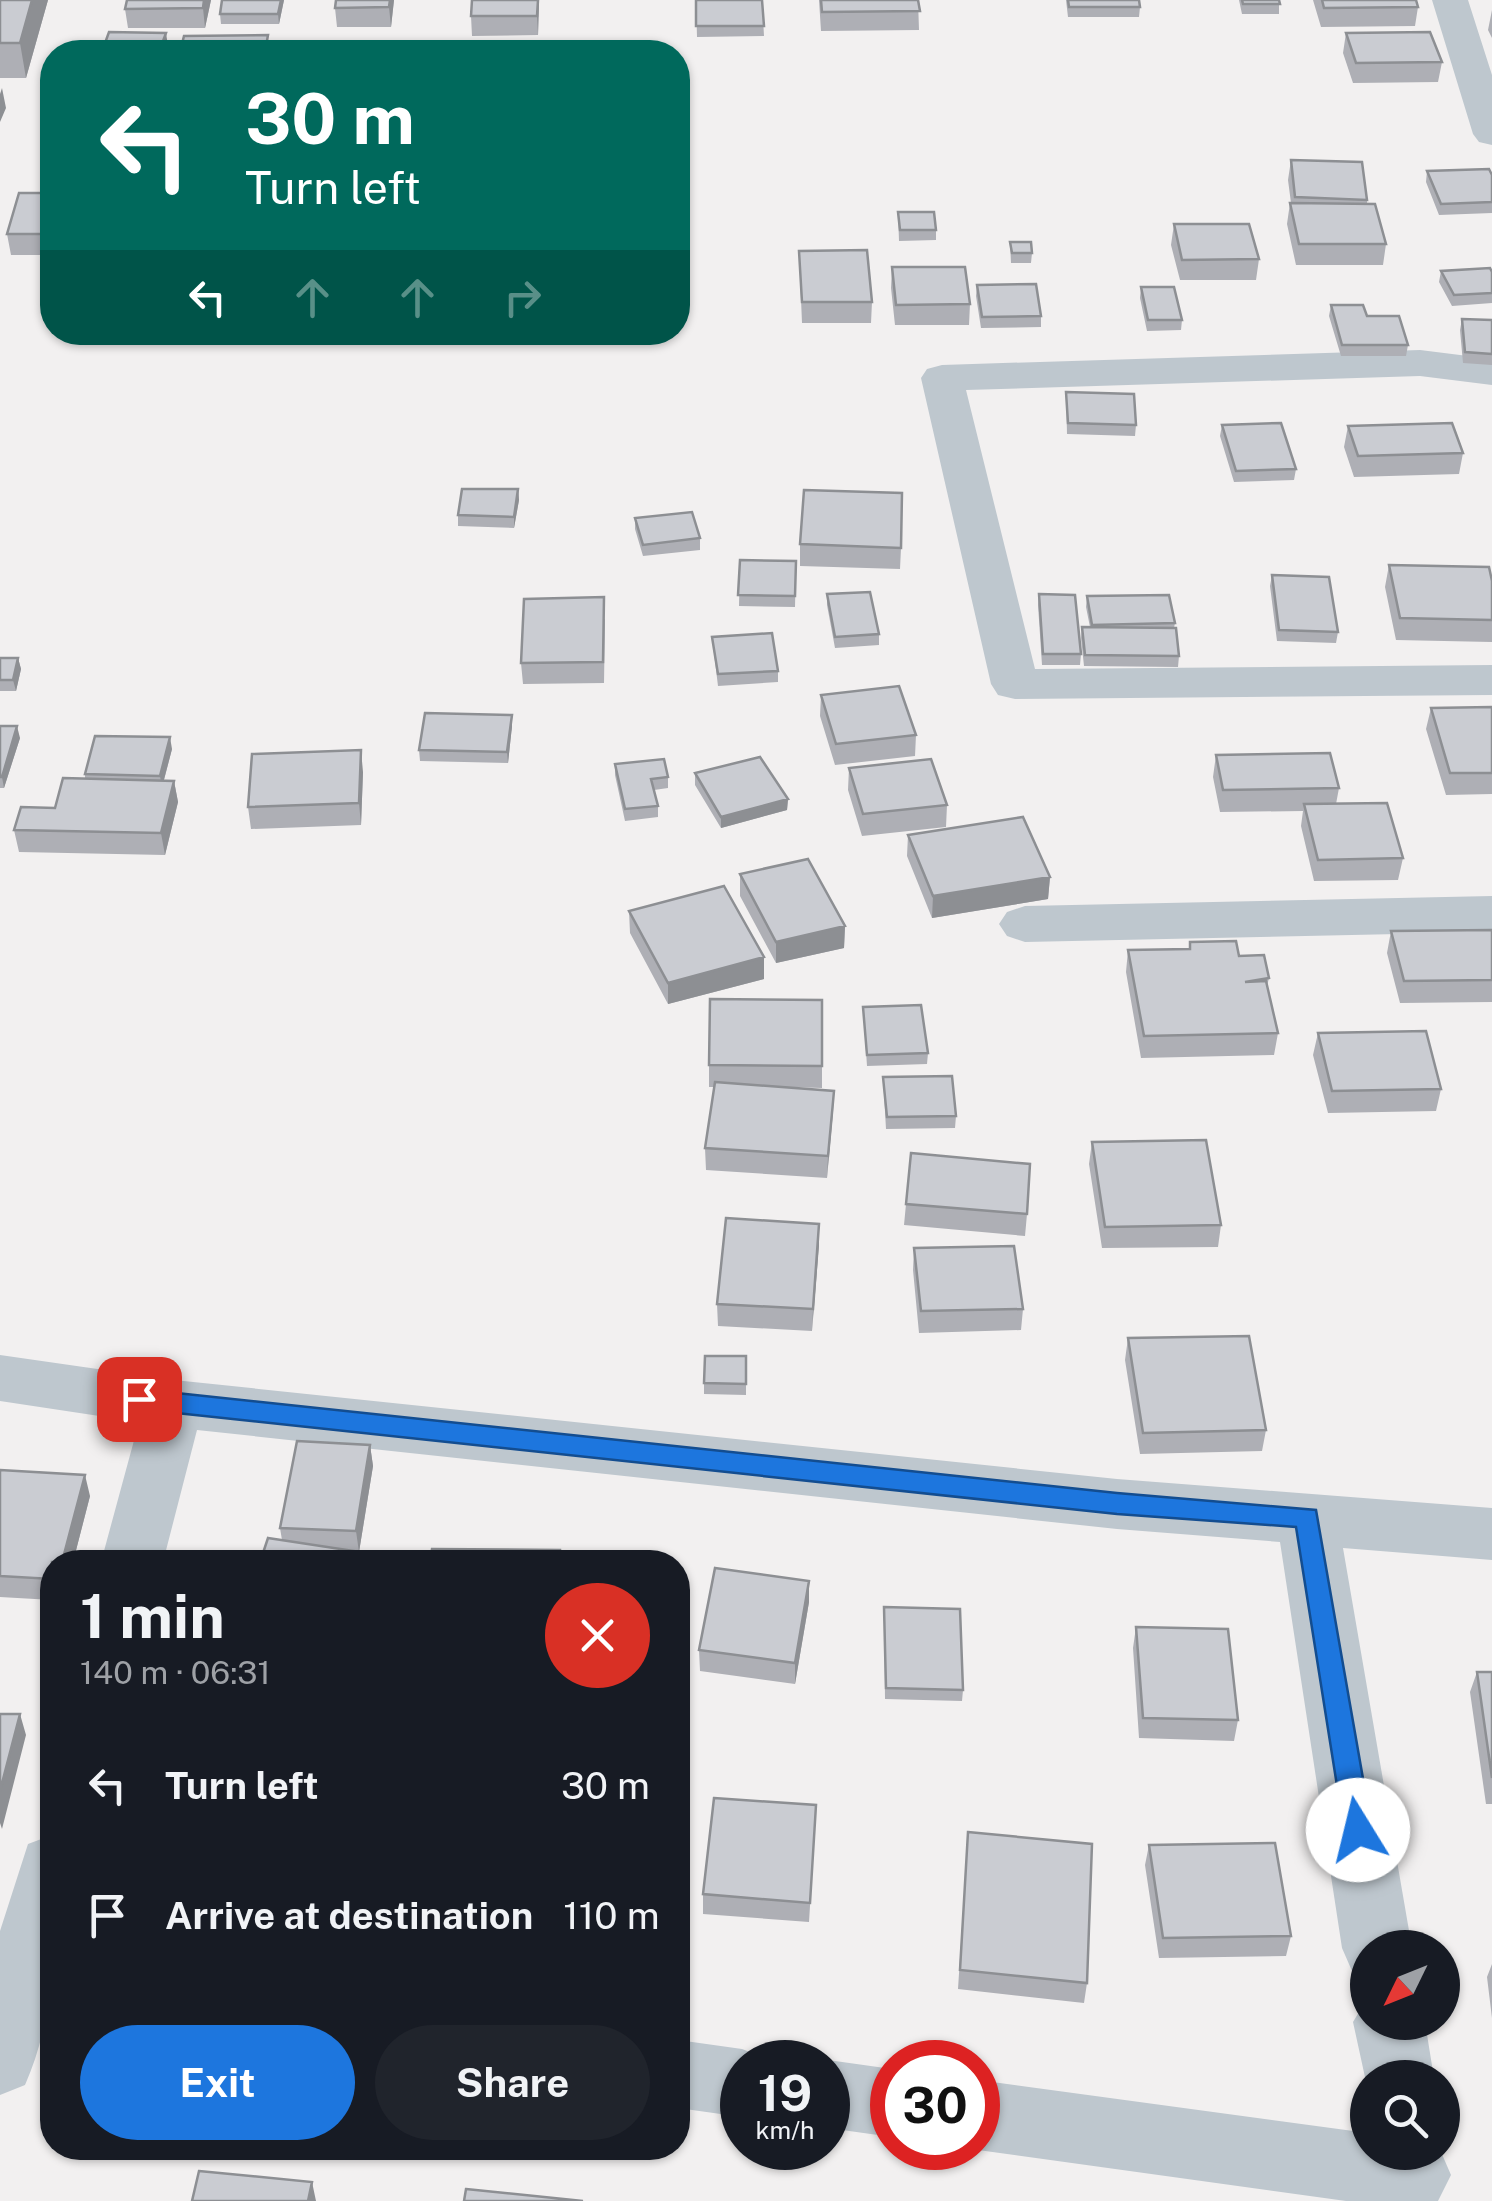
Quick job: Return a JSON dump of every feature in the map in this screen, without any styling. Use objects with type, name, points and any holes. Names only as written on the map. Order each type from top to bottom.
[{"type":"street","points":[[1450,0],[1492,134]]},
{"type":"street","points":[[1492,372],[1420,363],[942,378],[1015,684],[1492,680]]},
{"type":"street","points":[[1025,924],[1492,914]]},
{"type":"street","points":[[0,1378],[174,1404],[1117,1504],[1492,1534]]},
{"type":"street","points":[[135,1550],[174,1404]]},
{"type":"street","points":[[1307,1518],[1374,1930]]},
{"type":"street","points":[[0,2061],[25,1984],[40,1918]]},
{"type":"street","points":[[690,2076],[720,2080]]},
{"type":"street","points":[[1000,2118],[1415,2176]]},
{"type":"building","points":[[0,0],[32,0],[20,43],[0,43]]},
{"type":"building","points":[[127,0],[204,0],[203,8],[125,9]]},
{"type":"building","points":[[222,0],[281,0],[278,14],[220,14]]},
{"type":"building","points":[[336,0],[390,0],[389,7],[335,8]]},
{"type":"building","points":[[472,0],[538,0],[537,16],[471,16]]},
{"type":"building","points":[[696,0],[762,0],[764,26],[696,26]]},
{"type":"building","points":[[821,0],[918,0],[920,11],[822,12]]},
{"type":"building","points":[[1068,0],[1139,0],[1140,7],[1069,7]]},
{"type":"building","points":[[1242,0],[1279,0],[1280,4],[1243,4]]},
{"type":"building","points":[[1322,0],[1416,0],[1418,7],[1324,8]]},
{"type":"building","points":[[109,32],[166,33],[163,40],[106,40]]},
{"type":"building","points":[[1430,32],[1442,62],[1356,63],[1346,33]]},
{"type":"building","points":[[268,35],[267,40],[183,40],[184,36]]},
{"type":"building","points":[[1291,160],[1362,162],[1367,200],[1295,197]]},
{"type":"building","points":[[1489,169],[1492,202],[1441,204],[1427,171]]},
{"type":"building","points":[[19,193],[40,193],[40,234],[7,234]]},
{"type":"building","points":[[1290,203],[1375,204],[1386,244],[1299,244]]},
{"type":"building","points":[[898,212],[934,212],[936,230],[900,230]]},
{"type":"building","points":[[1174,224],[1249,224],[1259,259],[1182,260]]},
{"type":"building","points":[[1010,242],[1031,242],[1032,253],[1012,253]]},
{"type":"building","points":[[867,250],[872,302],[802,302],[799,251]]},
{"type":"building","points":[[892,267],[965,267],[970,304],[896,305]]},
{"type":"building","points":[[1490,268],[1492,293],[1454,295],[1441,271]]},
{"type":"building","points":[[1036,284],[1041,316],[982,317],[977,285]]},
{"type":"building","points":[[1141,287],[1174,287],[1182,320],[1148,320]]},
{"type":"building","points":[[1331,305],[1363,305],[1367,316],[1399,316],[1408,345],[1342,345]]},
{"type":"building","points":[[1462,319],[1492,320],[1492,354],[1465,352]]},
{"type":"building","points":[[1066,392],[1134,394],[1136,425],[1068,423]]},
{"type":"building","points":[[1281,423],[1296,469],[1236,471],[1222,425]]},
{"type":"building","points":[[1452,423],[1463,453],[1358,456],[1348,426]]},
{"type":"building","points":[[462,489],[518,489],[514,517],[458,515]]},
{"type":"building","points":[[804,490],[902,493],[901,548],[800,544]]},
{"type":"building","points":[[692,512],[700,538],[643,545],[635,518]]},
{"type":"building","points":[[740,560],[796,561],[795,596],[738,595]]},
{"type":"building","points":[[1389,565],[1489,567],[1492,620],[1400,618]]},
{"type":"building","points":[[1272,575],[1329,577],[1338,632],[1279,630]]},
{"type":"building","points":[[870,592],[879,634],[835,637],[827,594]]},
{"type":"building","points":[[1039,594],[1075,595],[1081,654],[1043,654]]},
{"type":"building","points":[[1169,595],[1175,623],[1092,625],[1087,596]]},
{"type":"building","points":[[604,597],[603,662],[521,663],[524,599]]},
{"type":"building","points":[[1082,627],[1176,628],[1179,656],[1085,655]]},
{"type":"building","points":[[772,633],[778,671],[718,674],[712,637]]},
{"type":"building","points":[[0,658],[18,658],[13,680],[0,680]]},
{"type":"building","points":[[899,686],[916,735],[836,744],[821,695]]},
{"type":"building","points":[[1492,707],[1492,773],[1450,773],[1431,708]]},
{"type":"building","points":[[425,713],[512,715],[507,752],[419,750]]},
{"type":"building","points":[[0,726],[17,726],[2,777],[0,777]]},
{"type":"building","points":[[95,736],[170,737],[160,776],[85,774]]},
{"type":"building","points":[[361,750],[359,803],[248,807],[252,754]]},
{"type":"building","points":[[1330,753],[1339,788],[1223,790],[1216,755]]},
{"type":"building","points":[[760,757],[788,799],[721,817],[695,773]]},
{"type":"building","points":[[664,759],[668,777],[651,779],[658,806],[625,809],[615,764]]},
{"type":"building","points":[[931,759],[947,805],[863,814],[849,768]]},
{"type":"building","points":[[63,778],[174,781],[161,833],[14,830],[21,807],[55,808]]},
{"type":"building","points":[[1387,803],[1403,858],[1318,860],[1304,804]]},
{"type":"building","points":[[1023,817],[1050,877],[933,896],[908,835]]},
{"type":"building","points":[[808,859],[845,926],[776,942],[740,874]]},
{"type":"building","points":[[724,886],[764,957],[668,983],[629,911]]},
{"type":"building","points":[[1492,930],[1492,980],[1404,981],[1391,931]]},
{"type":"building","points":[[1236,941],[1239,956],[1264,955],[1269,978],[1245,982],[1266,981],[1278,1033],[1144,1036],[1128,950],[1190,949],[1190,942]]},
{"type":"building","points":[[710,999],[822,1000],[822,1066],[709,1065]]},
{"type":"building","points":[[921,1005],[928,1053],[867,1055],[863,1007]]},
{"type":"building","points":[[1426,1031],[1441,1089],[1332,1091],[1318,1033]]},
{"type":"building","points":[[952,1076],[956,1116],[887,1117],[883,1077]]},
{"type":"building","points":[[715,1082],[834,1091],[828,1156],[705,1148]]},
{"type":"building","points":[[1206,1140],[1221,1225],[1105,1227],[1092,1142]]},
{"type":"building","points":[[911,1153],[1030,1164],[1027,1214],[906,1204]]},
{"type":"building","points":[[726,1218],[819,1224],[813,1309],[717,1304]]},
{"type":"building","points":[[1014,1246],[1023,1309],[921,1311],[914,1248]]},
{"type":"building","points":[[1249,1336],[1266,1430],[1143,1433],[1128,1338]]},
{"type":"building","points":[[705,1356],[746,1356],[746,1384],[704,1383]]},
{"type":"building","points":[[297,1441],[370,1445],[356,1531],[280,1528]]},
{"type":"building","points":[[0,1470],[85,1475],[65,1550],[40,1550],[40,1578],[0,1576]]},
{"type":"building","points":[[268,1538],[347,1550],[264,1550]]},
{"type":"building","points":[[432,1549],[560,1550],[432,1550]]},
{"type":"building","points":[[715,1568],[809,1581],[795,1663],[699,1650]]},
{"type":"building","points":[[884,1607],[960,1609],[963,1690],[886,1688]]},
{"type":"building","points":[[1136,1627],[1228,1629],[1238,1720],[1143,1718]]},
{"type":"building","points":[[1477,1672],[1492,1672],[1492,1778]]},
{"type":"building","points":[[0,1714],[20,1714],[0,1791]]},
{"type":"building","points":[[714,1798],[816,1805],[810,1903],[703,1894]]},
{"type":"building","points":[[968,1832],[1092,1844],[1087,1983],[960,1970]]},
{"type":"building","points":[[1275,1843],[1291,1936],[1163,1938],[1149,1845]]},
{"type":"building","points":[[199,2171],[312,2182],[308,2201],[192,2201]]},
{"type":"building","points":[[466,2189],[583,2201],[464,2201]]},
{"type":"route","points":[[139,1399],[1117,1504],[1307,1518],[1358,1830]]}]
